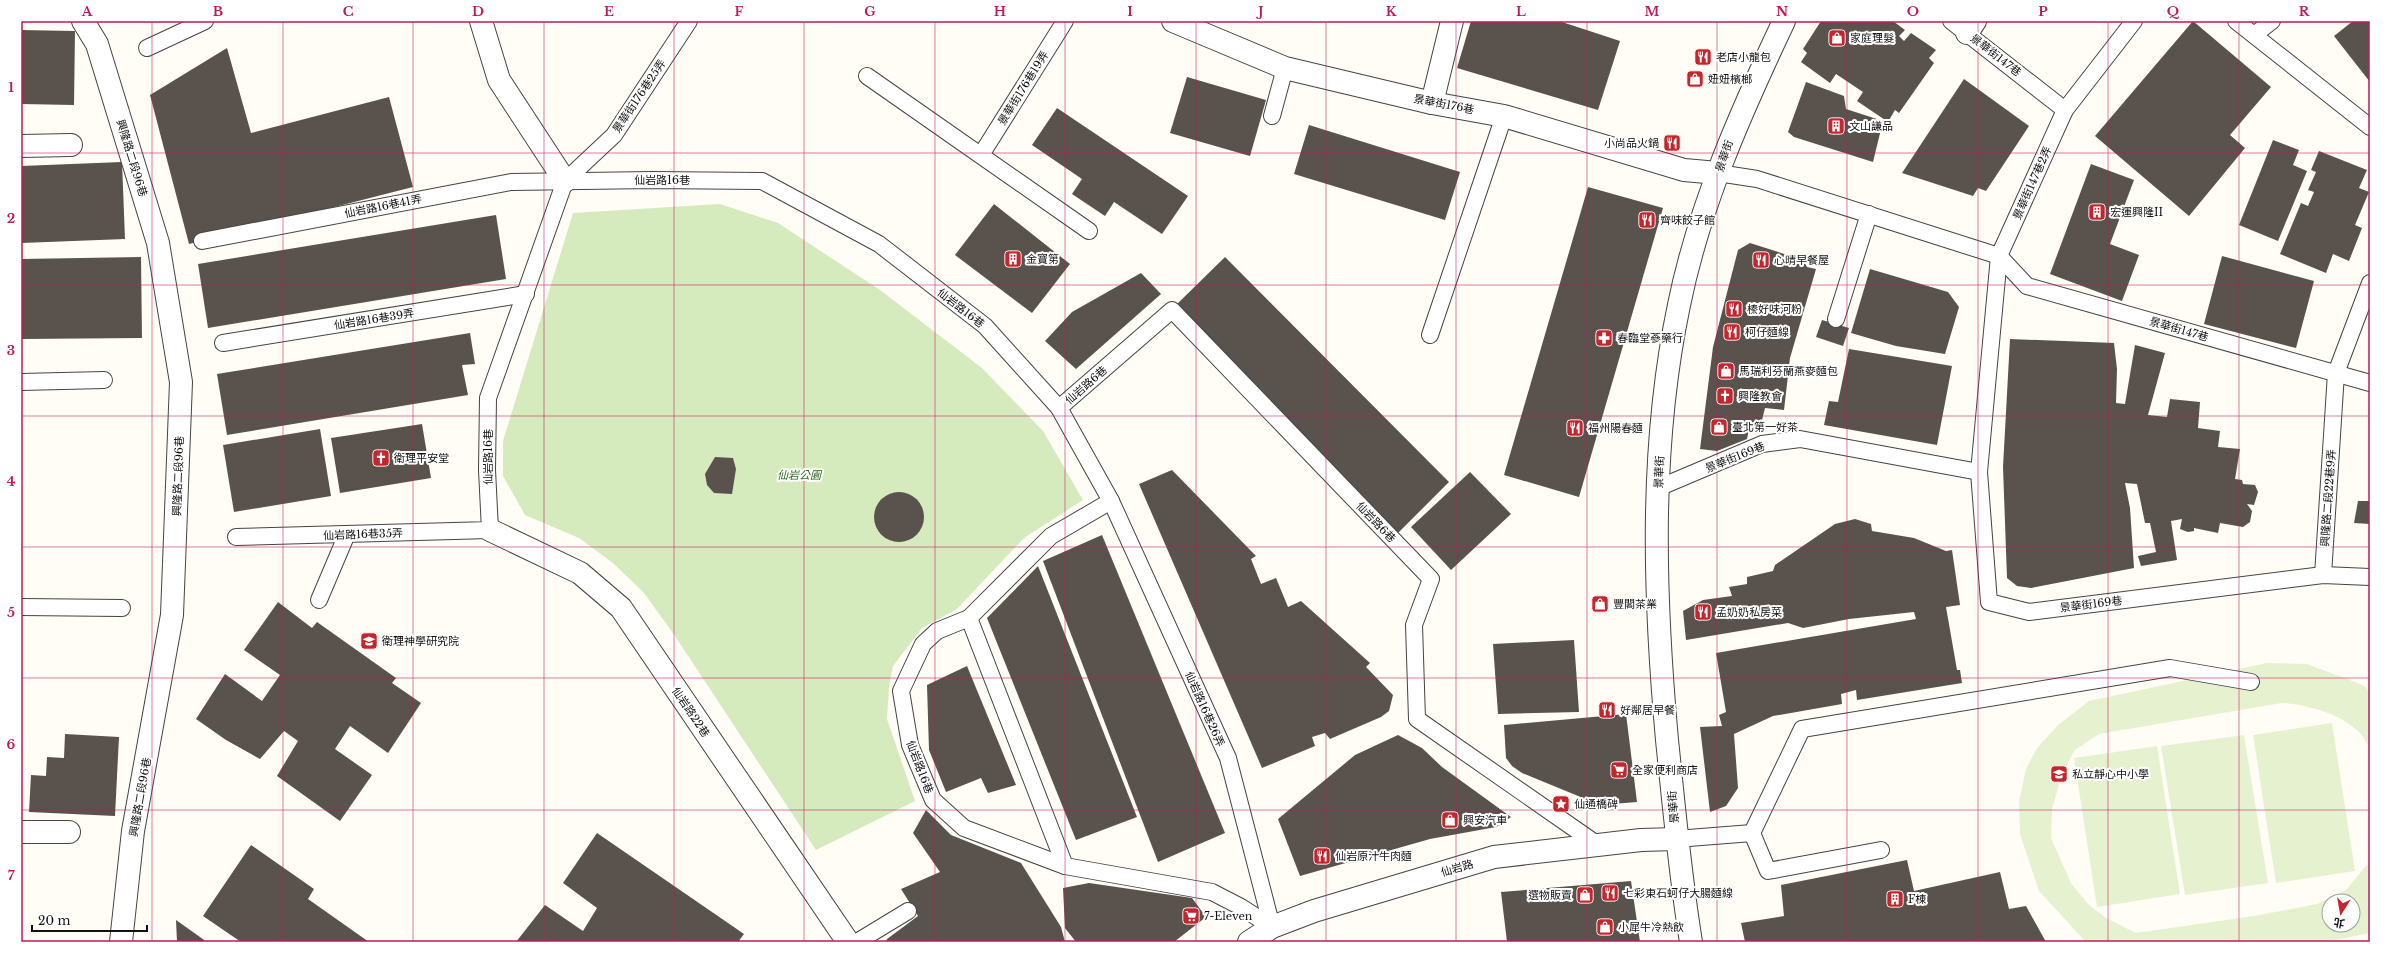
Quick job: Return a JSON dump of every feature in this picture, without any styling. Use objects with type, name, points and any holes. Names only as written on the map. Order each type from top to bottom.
[{"type":"street","name":"興隆路二段96巷","points":[[83,21],[97,44],[158,243],[181,382],[172,615],[133,831],[121,942]]},
{"type":"street","points":[[481,21],[499,80],[565,181]]},
{"type":"street","name":"景華街176巷","points":[[1173,21],[1285,68],[1432,103],[1504,116],[1684,170],[1718,173]]},
{"type":"street","points":[[1432,103],[1452,21]]},
{"type":"street","name":"景華街","points":[[1691,942],[1676,838],[1658,629],[1658,488],[1667,368],[1678,305],[1685,276],[1718,173],[1734,127],[1784,21]]},
{"type":"street","points":[[21,146],[71,146]]},
{"type":"street","name":"仙岩路22巷","points":[[490,530],[580,573],[621,608],[848,942]]},
{"type":"street","points":[[21,832],[69,832]]},
{"type":"street","name":"仙岩路","points":[[1249,942],[1274,935],[1314,911],[1494,857],[1676,838]]},
{"type":"lane","points":[[147,48],[205,21]]},
{"type":"lane","name":"景華街176巷25弄","points":[[565,181],[614,134],[689,21]]},
{"type":"lane","name":"景華街176巷19弄","points":[[981,156],[1065,21]]},
{"type":"lane","points":[[2065,110],[2134,21]]},
{"type":"lane","points":[[2236,21],[2370,127]]},
{"type":"lane","points":[[2254,35],[2272,21]]},
{"type":"lane","name":"景華街147巷","points":[[1964,25],[2065,110]]},
{"type":"lane","points":[[1272,116],[1285,68]]},
{"type":"lane","points":[[868,76],[1089,231]]},
{"type":"lane","name":"景華街147巷2弄","points":[[1999,256],[2065,110]]},
{"type":"lane","points":[[1430,334],[1504,116]]},
{"type":"lane","points":[[1718,173],[1757,179],[1999,256]]},
{"type":"lane","name":"仙岩路16巷41弄","points":[[202,242],[511,182],[565,181]]},
{"type":"lane","name":"仙岩路16巷","points":[[490,530],[487,470],[488,398],[565,181],[762,182],[879,244],[985,326],[1060,408],[1111,501],[1051,536],[969,618],[937,631],[923,644],[901,691],[910,745],[933,800],[964,828],[1065,866],[1212,892],[1241,907],[1274,935]]},
{"type":"lane","points":[[1836,319],[1869,214]]},
{"type":"lane","name":"景華街147巷","points":[[1999,256],[2027,286],[2370,383]]},
{"type":"lane","name":"景華街169巷","points":[[1999,256],[1979,472],[1989,602],[2029,612],[2323,575]]},
{"type":"lane","name":"興隆路二段22巷9弄","points":[[2323,575],[2336,373],[2370,283]]},
{"type":"lane","name":"仙岩路16巷39弄","points":[[223,343],[526,294]]},
{"type":"lane","name":"仙岩路6巷","points":[[1060,408],[1172,310],[1431,579],[1414,625],[1417,719],[1598,845]]},
{"type":"lane","points":[[21,382],[104,380]]},
{"type":"lane","name":"景華街169巷","points":[[1658,488],[1762,444],[1800,439],[1979,472]]},
{"type":"lane","name":"仙岩路16巷26弄","points":[[1111,501],[1228,758],[1274,935]]},
{"type":"lane","name":"仙岩路16巷35弄","points":[[236,537],[490,530]]},
{"type":"lane","points":[[319,600],[347,534]]},
{"type":"lane","points":[[2323,575],[2370,577]]},
{"type":"lane","points":[[21,607],[122,608]]},
{"type":"lane","points":[[969,618],[1065,866]]},
{"type":"lane","points":[[1881,850],[1768,871],[1752,833],[1802,729],[2170,668],[2251,682]]},
{"type":"lane","points":[[1676,838],[1752,833]]},
{"type":"lane","points":[[857,942],[908,911]]},
{"type":"green space","name":"仙岩公園","points":[[720,204],[778,223],[880,290],[982,368],[1043,431],[1083,500],[1024,538],[957,609],[922,628],[893,666],[889,687],[887,719],[915,801],[816,850],[675,636],[644,593],[613,563],[579,538],[525,515],[503,476],[503,441],[573,213]]},
{"type":"green space","points":[[2267,663],[2307,664],[2363,685],[2370,691],[2370,749],[2360,733],[2343,720],[2313,708],[2282,703],[2099,734],[2075,750],[2063,772],[2052,809],[2051,838],[2071,883],[2088,904],[2106,918],[2136,933],[2254,916],[2321,902],[2321,933],[2361,933],[2361,893],[2340,893],[2346,890],[2370,861],[2370,933],[2326,942],[2085,941],[2039,891],[2020,834],[2019,802],[2026,769],[2037,748],[2058,725],[2089,701]]},
{"type":"green space","points":[[2332,723],[2355,871],[2276,883],[2253,735]]},
{"type":"green space","points":[[2244,735],[2268,883],[2185,895],[2161,746]]},
{"type":"green space","points":[[2157,746],[2180,894],[2097,907],[2074,758]]},
{"type":"building","points":[[1471,21],[1559,21],[1620,41],[1598,110],[1457,68]]},
{"type":"building","points":[[1821,21],[1893,21],[1905,30],[1899,36],[1904,41],[1911,33],[1936,50],[1929,58],[1934,63],[1899,113],[1895,110],[1888,122],[1857,101],[1863,92],[1836,74],[1830,83],[1801,62],[1807,53],[1803,49]]},
{"type":"building","points":[[2193,21],[2271,87],[2230,135],[2245,148],[2189,216],[2095,136]]},
{"type":"building","points":[[2353,21],[2370,21],[2370,82],[2334,36]]},
{"type":"building","points":[[21,30],[75,31],[74,105],[21,104]]},
{"type":"building","points":[[227,48],[251,133],[389,97],[413,187],[189,244],[150,95]]},
{"type":"building","points":[[1187,77],[1266,100],[1250,156],[1170,133]]},
{"type":"building","points":[[1964,79],[2029,126],[1986,191],[1978,188],[1973,196],[1902,173]]},
{"type":"building","name":"文山謙品","points":[[1806,82],[1844,96],[1846,109],[1883,121],[1873,162],[1794,137],[1788,132]]},
{"type":"building","points":[[1057,108],[1188,196],[1162,234],[1114,202],[1105,216],[1072,194],[1082,179],[1032,145]]},
{"type":"building","points":[[1309,125],[1460,172],[1445,220],[1294,174]]},
{"type":"building","points":[[2273,140],[2299,150],[2293,165],[2307,171],[2278,241],[2239,225]]},
{"type":"building","points":[[2319,151],[2367,170],[2359,188],[2369,192],[2355,225],[2362,228],[2349,261],[2333,254],[2326,273],[2280,254],[2301,203],[2308,206],[2314,192],[2308,190],[2316,172],[2311,170]]},
{"type":"building","points":[[122,162],[125,239],[21,243],[21,166]]},
{"type":"building","name":"宏運興隆II","points":[[2091,164],[2134,180],[2110,244],[2139,255],[2122,301],[2050,274]]},
{"type":"building","points":[[1588,187],[1663,208],[1579,497],[1504,475]]},
{"type":"building","name":"金寶第","points":[[994,204],[1070,264],[1032,313],[955,255]]},
{"type":"building","points":[[496,215],[506,279],[208,328],[198,264]]},
{"type":"building","points":[[1750,243],[1803,260],[1807,267],[1816,269],[1790,358],[1784,410],[1765,408],[1760,428],[1749,428],[1747,439],[1717,451],[1700,449],[1713,347],[1738,250]]},
{"type":"building","points":[[2222,256],[2314,281],[2296,348],[2204,324]]},
{"type":"building","points":[[141,257],[142,338],[21,339],[21,259]]},
{"type":"building","points":[[1225,257],[1449,482],[1397,534],[1173,308]]},
{"type":"building","points":[[1870,269],[1948,292],[1959,307],[1945,354],[1896,346],[1851,333]]},
{"type":"building","points":[[1141,273],[1161,294],[1076,369],[1045,341],[1072,312]]},
{"type":"building","points":[[1822,320],[1849,328],[1843,346],[1816,337]]},
{"type":"building","points":[[470,333],[475,364],[462,365],[468,395],[227,435],[217,374]]},
{"type":"building","points":[[2010,339],[2114,343],[2117,369],[2116,403],[2125,404],[2135,345],[2165,353],[2148,415],[2167,417],[2170,399],[2200,402],[2198,428],[2220,431],[2218,447],[2240,449],[2235,479],[2242,480],[2243,484],[2255,485],[2258,492],[2254,505],[2247,504],[2252,511],[2250,522],[2243,527],[2220,523],[2218,533],[2194,528],[2194,531],[2188,532],[2180,529],[2182,519],[2171,521],[2177,560],[2141,566],[2138,556],[2156,552],[2150,523],[2145,523],[2137,484],[2125,483],[2130,508],[2134,568],[2031,588],[2017,586],[2007,578],[2003,467]]},
{"type":"building","points":[[1849,349],[1952,366],[1937,445],[1824,425],[1829,401],[1838,402]]},
{"type":"building","name":"衛理平安堂","points":[[422,424],[431,478],[340,493],[331,438]]},
{"type":"building","points":[[320,429],[331,496],[234,512],[223,445]]},
{"type":"building","points":[[715,457],[733,458],[736,469],[732,494],[714,493],[707,485],[705,474]]},
{"type":"building","points":[[1172,470],[1256,556],[1251,559],[1261,584],[1276,578],[1288,607],[1301,601],[1370,663],[1366,667],[1393,695],[1389,711],[1381,717],[1330,739],[1325,733],[1312,737],[1315,746],[1262,768],[1139,484]]},
{"type":"building","points":[[1470,472],[1511,514],[1451,570],[1411,527]]},
{"type":"building","points":[[894,492],[904,492],[917,499],[924,512],[924,522],[917,535],[904,542],[894,542],[885,538],[878,531],[874,522],[874,512],[878,503],[885,496]]},
{"type":"building","points":[[2358,501],[2370,501],[2370,524],[2354,523]]},
{"type":"building","points":[[1855,519],[1871,524],[1872,531],[1914,538],[1946,551],[1952,550],[1960,605],[1946,607],[1957,670],[1960,670],[1962,683],[1857,700],[1856,690],[1841,694],[1842,704],[1773,716],[1734,734],[1738,788],[1726,806],[1710,812],[1700,727],[1722,726],[1719,715],[1726,712],[1716,653],[1916,619],[1914,612],[1849,619],[1803,628],[1788,623],[1686,640],[1683,611],[1703,600],[1732,596],[1729,587],[1747,584],[1747,577],[1773,571],[1775,565],[1835,524]]},
{"type":"building","points":[[1102,535],[1225,833],[1158,862],[1043,561]]},
{"type":"building","points":[[1038,566],[1137,817],[1076,840],[987,618]]},
{"type":"building","points":[[278,602],[312,628],[317,622],[396,678],[392,683],[421,703],[388,753],[350,726],[335,749],[372,775],[340,821],[277,776],[298,741],[284,731],[260,759],[226,740],[196,719],[225,674],[262,701],[280,675],[244,650]]},
{"type":"building","points":[[1574,640],[1579,712],[1498,714],[1493,644]]},
{"type":"building","points":[[967,666],[1016,785],[988,793],[981,778],[946,792],[929,750],[927,685]]},
{"type":"building","points":[[1626,714],[1637,802],[1600,805],[1522,773],[1512,766],[1506,758],[1504,725]]},
{"type":"building","points":[[65,734],[119,737],[115,816],[29,812],[31,775],[46,776],[47,757],[64,758]]},
{"type":"building","points":[[1398,735],[1422,748],[1442,767],[1511,817],[1496,827],[1430,839],[1300,876],[1278,819],[1355,755]]},
{"type":"building","points":[[926,810],[951,835],[1021,863],[1061,927],[1065,942],[886,942],[887,939],[918,916],[901,889],[940,872],[913,833]]},
{"type":"building","points":[[597,833],[744,934],[738,942],[516,942],[545,905],[583,931],[597,908],[563,883]]},
{"type":"building","points":[[251,845],[314,889],[308,899],[369,942],[241,942],[203,916]]},
{"type":"building","name":"F棟","points":[[1907,860],[1914,891],[2000,872],[2009,909],[2026,906],[2046,942],[1745,942],[1741,923],[1784,916],[1781,885]]},
{"type":"building","points":[[1631,881],[1640,942],[1507,942],[1501,892]]},
{"type":"building","points":[[1089,883],[1192,898],[1206,917],[1174,942],[1076,942],[1065,928],[1063,888]]},
{"type":"building","points":[[176,920],[207,942],[177,942]]},
{"type":"place","name":"家庭理髮","points":[[1837,38]]},
{"type":"place","name":"老店小龍包","points":[[1703,57]]},
{"type":"place","name":"妞妞檳榔","points":[[1695,79]]},
{"type":"place","name":"文山謙品","points":[[1836,126]]},
{"type":"place","name":"小尚品火鍋","points":[[1672,143]]},
{"type":"place","name":"宏運興隆II","points":[[2097,212]]},
{"type":"place","name":"齊味餃子館","points":[[1647,220]]},
{"type":"place","name":"金寶第","points":[[1013,259]]},
{"type":"place","name":"心晴早餐屋","points":[[1761,260]]},
{"type":"place","name":"榛好味河粉","points":[[1734,309]]},
{"type":"place","name":"柯仔麵線","points":[[1732,332]]},
{"type":"place","name":"春臨堂蔘藥行","points":[[1604,338]]},
{"type":"place","name":"馬瑞利芬蘭燕麥麵包","points":[[1726,371]]},
{"type":"place","name":"興隆教會","points":[[1725,396]]},
{"type":"place","name":"臺北第一好茶","points":[[1719,427]]},
{"type":"place","name":"福州陽春麵","points":[[1575,428]]},
{"type":"place","name":"衛理平安堂","points":[[381,458]]},
{"type":"place","name":"豐閣茶業","points":[[1600,604]]},
{"type":"place","name":"孟奶奶私房菜","points":[[1703,612]]},
{"type":"place","name":"衛理神學研究院","points":[[369,641]]},
{"type":"place","name":"好鄰居早餐","points":[[1607,710]]},
{"type":"place","name":"全家便利商店","points":[[1619,770]]},
{"type":"place","name":"私立靜心中小學","points":[[2059,774]]},
{"type":"place","name":"仙通橋碑","points":[[1561,804]]},
{"type":"place","name":"興安汽車","points":[[1450,820]]},
{"type":"place","name":"仙岩原汁牛肉麵","points":[[1322,856]]},
{"type":"place","name":"七彩東石蚵仔大腸麵線","points":[[1610,893]]},
{"type":"place","name":"選物販賣","points":[[1585,895]]},
{"type":"place","name":"F棟","points":[[1895,899]]},
{"type":"place","name":"7-Eleven","points":[[1191,916]]},
{"type":"place","name":"小犀牛冷熱飲","points":[[1605,927]]}]
